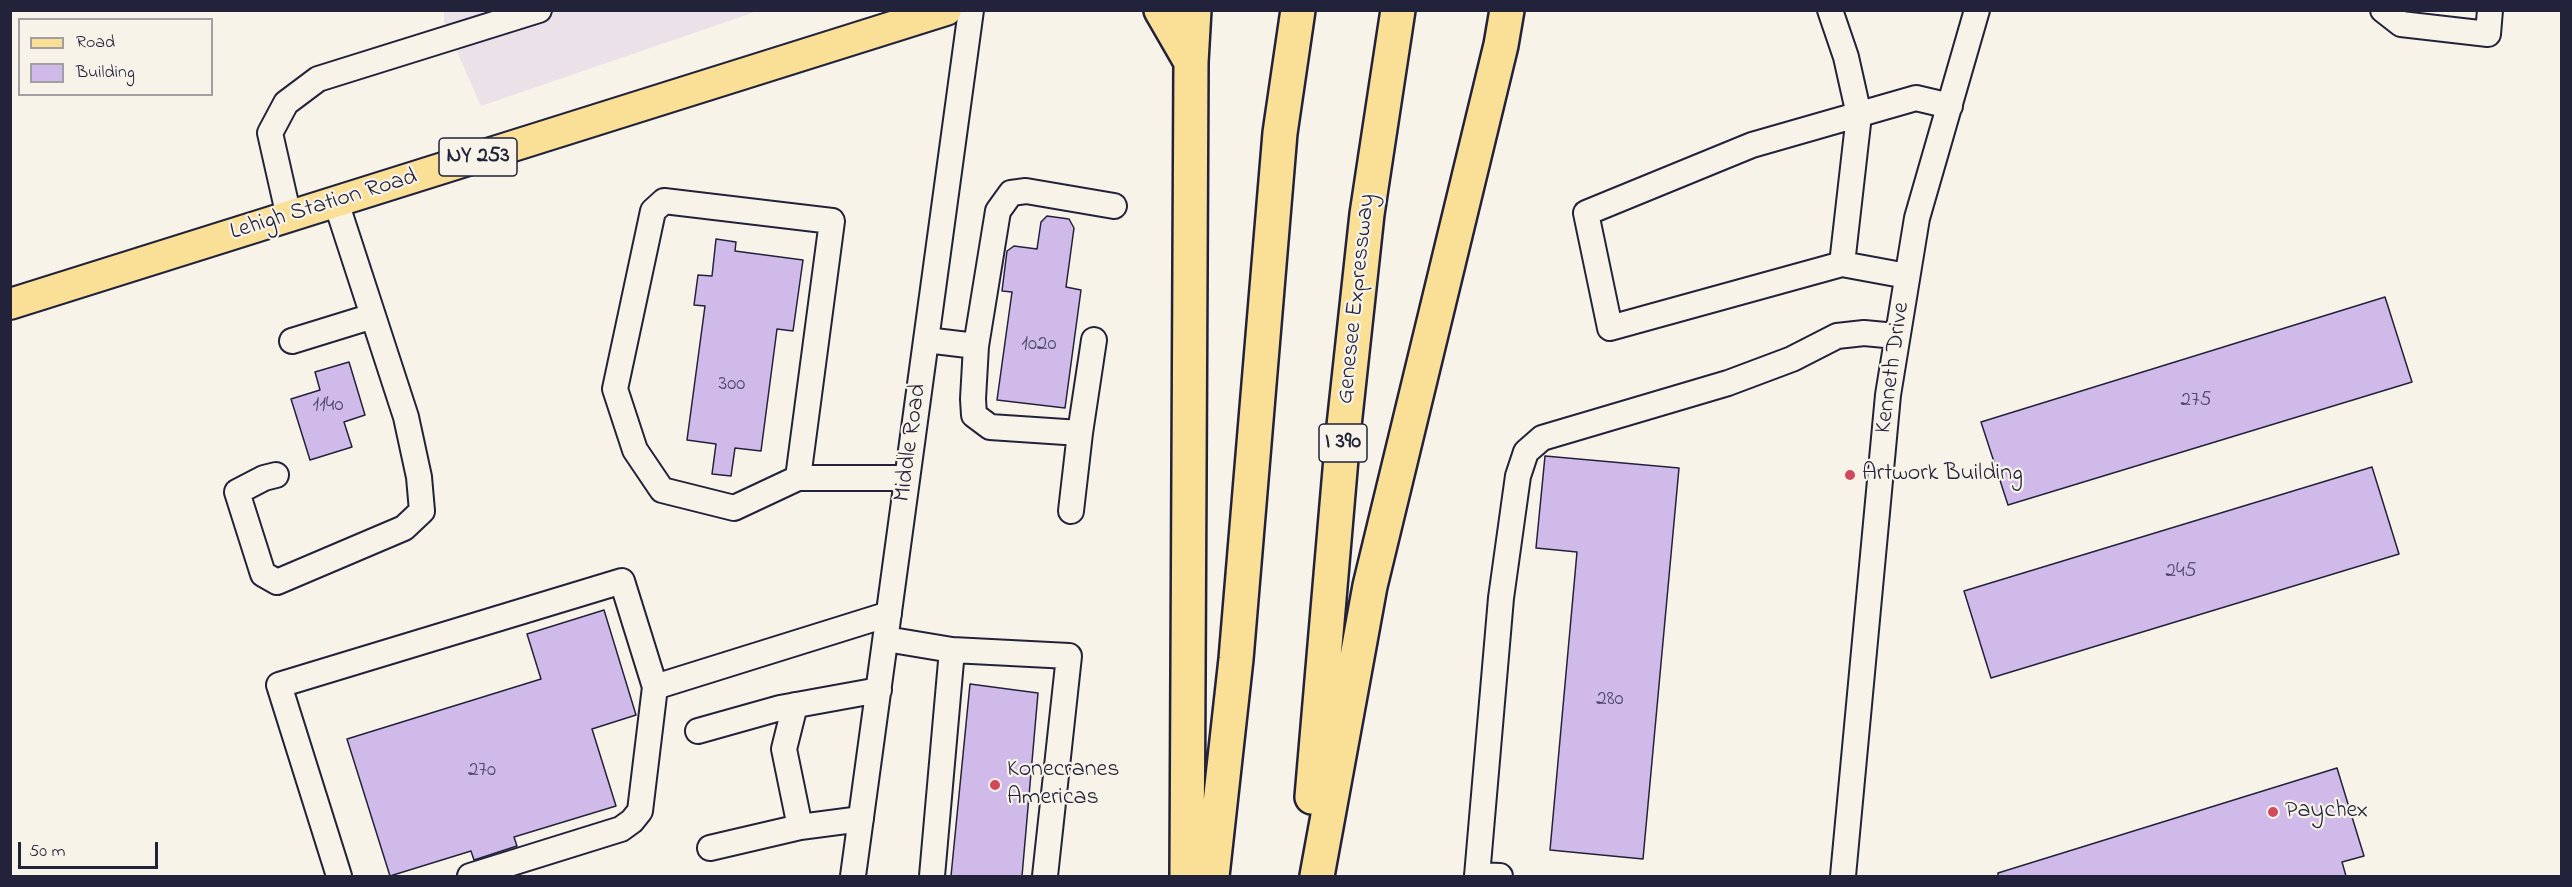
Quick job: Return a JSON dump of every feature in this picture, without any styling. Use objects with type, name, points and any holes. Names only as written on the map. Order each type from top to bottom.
[{"type":"highway","points":[[1161,10],[1191,62]]},
{"type":"highway","points":[[1187,876],[1191,62],[1194,10]]},
{"type":"highway","points":[[1212,876],[1236,659],[1280,133],[1298,10]]},
{"type":"highway","name":"Genesee Expressway","points":[[1305,876],[1365,225],[1398,10]]},
{"type":"highway","points":[[1317,876],[1370,586],[1451,259],[1501,45],[1507,10]]},
{"type":"main road","name":"Lehigh Station Road","points":[[10,304],[946,10]]},
{"type":"street","points":[[289,217],[270,134],[286,103],[318,79],[505,16],[539,10]]},
{"type":"street","name":"Middle Road","points":[[853,876],[971,10]]},
{"type":"street","points":[[1830,10],[1846,57],[1859,115],[1842,264]]},
{"type":"street","name":"Kenneth Drive","points":[[1843,876],[1888,395],[1896,336],[1917,218],[1977,10]]},
{"type":"street","points":[[2390,13],[2401,24],[2488,34],[2490,10]]},
{"type":"street","points":[[1907,276],[1842,264],[1610,328],[1586,213],[1752,146],[1916,98],[1950,106]]},
{"type":"street","points":[[1080,433],[990,427],[974,415],[972,399],[976,346],[998,211],[1011,193],[1026,191],[1114,206]]},
{"type":"street","points":[[798,478],[832,221],[664,201],[653,211],[615,389],[635,450],[662,490],[735,508],[798,478],[907,478]]},
{"type":"street","points":[[276,475],[264,477],[237,492],[263,574],[277,582],[404,528],[422,511],[419,477],[406,417],[336,202]]},
{"type":"street","points":[[292,341],[373,316]]},
{"type":"street","points":[[1484,876],[1501,598],[1518,476],[1526,452],[1542,438],[1728,383],[1792,359],[1838,336],[1864,333],[1896,336]]},
{"type":"street","points":[[926,340],[976,346]]},
{"type":"street","points":[[1071,511],[1094,340]]},
{"type":"street","points":[[339,876],[279,685],[622,581],[655,687],[640,811],[621,829],[470,876]]},
{"type":"street","points":[[655,687],[889,614]]},
{"type":"street","points":[[885,639],[952,650],[1069,656],[1045,876]]},
{"type":"street","points":[[932,876],[952,650]]},
{"type":"street","points":[[698,731],[795,705],[879,690]]},
{"type":"street","points":[[795,705],[784,749],[800,827]]},
{"type":"street","points":[[710,848],[800,827],[861,819]]},
{"type":"shaded area","points":[[444,10],[758,11],[481,106],[444,22]]},
{"type":"building","points":[[1047,216],[1069,219],[1074,228],[1066,287],[1081,290],[1065,408],[997,400],[1012,292],[1002,291],[1007,251],[1014,246],[1037,249],[1041,222]]},
{"type":"building","points":[[716,239],[736,242],[735,251],[803,260],[793,331],[777,329],[761,451],[735,448],[731,476],[712,474],[716,444],[687,440],[705,306],[694,305],[698,275],[712,276]]},
{"type":"building","points":[[2385,297],[2412,382],[2008,505],[1981,422]]},
{"type":"building","points":[[349,362],[365,415],[344,422],[352,447],[310,460],[291,399],[320,390],[315,372]]},
{"type":"building","points":[[1545,456],[1679,468],[1643,859],[1550,850],[1577,552],[1536,548]]},
{"type":"building","points":[[2372,467],[2399,554],[1991,678],[1964,591]]},
{"type":"building","points":[[604,610],[636,715],[592,729],[616,806],[514,837],[517,846],[474,860],[471,851],[390,876],[347,739],[541,679],[527,634]]},
{"type":"building","name":"Konecranes Americas","points":[[970,684],[1038,693],[1022,876],[951,876]]},
{"type":"building","name":"Paychex","points":[[2337,768],[2364,856],[2342,862],[2346,876],[1998,876],[1998,873]]},
{"type":"place","name":"Artwork Building","points":[[1850,475]]},
{"type":"place","name":"Konecranes Americas","points":[[995,785]]},
{"type":"place","name":"Paychex","points":[[2273,812]]}]
